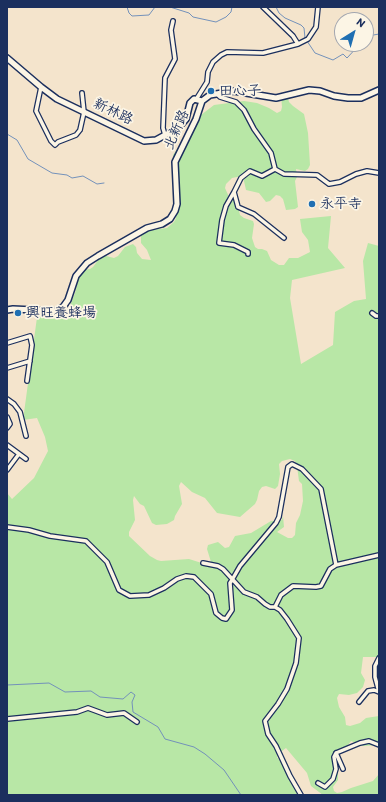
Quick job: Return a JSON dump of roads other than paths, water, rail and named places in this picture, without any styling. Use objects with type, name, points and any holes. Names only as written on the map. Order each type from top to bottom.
[{"type":"main road","name":"新林路","points":[[7,58],[57,99],[144,141],[156,140],[178,128],[186,119],[190,102],[194,99],[199,100]]},
{"type":"main road","name":"北新路","points":[[7,310],[19,309],[55,311],[63,307],[68,300],[76,276],[87,263],[147,228],[162,224],[170,219],[177,204],[175,162],[196,119],[199,100],[216,93],[234,91],[276,98],[309,90],[320,91],[334,96],[361,98],[379,90]]},
{"type":"street","points":[[263,7],[293,36],[298,44]]},
{"type":"street","points":[[199,100],[207,82],[208,72],[213,62],[220,55],[227,52],[263,53],[298,44],[308,39],[316,27],[318,7]]},
{"type":"street","points":[[166,135],[163,128],[165,109],[165,78],[175,59],[171,30],[173,21]]},
{"type":"street","points":[[41,87],[36,111],[55,146],[58,142],[76,135],[80,130],[84,112],[82,94]]},
{"type":"street","points":[[216,93],[220,97],[236,102],[244,110],[254,129],[271,153],[275,169],[284,174],[317,175],[329,184],[340,182],[356,174],[368,171],[379,173]]},
{"type":"street","points":[[248,254],[248,252],[234,245],[219,243],[222,220],[226,206],[241,178],[250,171],[262,176],[275,169]]},
{"type":"street","points":[[234,192],[238,207],[254,214],[284,238]]},
{"type":"street","points":[[372,313],[379,316]]},
{"type":"street","points":[[7,343],[30,336],[32,345],[27,381]]},
{"type":"street","points":[[7,368],[30,361]]},
{"type":"street","points":[[7,399],[14,404],[20,412],[26,436]]},
{"type":"street","points":[[7,417],[10,424],[7,428]]},
{"type":"street","points":[[7,445],[26,459]]},
{"type":"street","points":[[7,470],[19,454]]},
{"type":"street","points":[[7,527],[29,530],[50,536],[86,541],[107,562],[119,590],[130,596],[149,595],[164,588],[177,579],[186,576],[194,577],[211,594],[216,612],[222,618],[226,618],[232,610],[230,583],[240,566],[276,523],[279,517],[288,467],[292,464],[302,469],[321,489],[336,565]]},
{"type":"street","points":[[275,607],[281,595],[293,586],[316,588],[321,586],[330,569],[336,565],[379,555]]},
{"type":"street","points":[[203,563],[218,566],[223,569],[244,592],[257,596],[265,604],[280,610],[298,638],[296,663],[287,689],[265,721],[268,734],[276,746],[301,795]]},
{"type":"street","points":[[379,658],[375,666],[374,677],[379,692]]},
{"type":"street","points":[[359,702],[368,691],[374,690],[379,692]]},
{"type":"street","points":[[7,720],[77,712],[88,708],[107,715],[124,713],[137,722]]},
{"type":"street","points":[[318,783],[325,787],[333,778],[336,769],[334,757],[336,753],[369,741],[379,745]]},
{"type":"street","points":[[336,753],[343,769]]},
{"type":"waterway","points":[[127,7],[132,16],[149,15],[155,7]]},
{"type":"waterway","points":[[170,7],[189,13],[193,17],[216,22],[226,17],[231,12],[232,7]]},
{"type":"waterway","points":[[276,7],[279,13],[285,18],[301,25],[304,28],[305,38]]},
{"type":"waterway","points":[[374,35],[379,34]]},
{"type":"waterway","points":[[307,41],[315,53],[333,60],[343,54],[347,58],[353,52]]},
{"type":"waterway","points":[[7,122],[7,132]]},
{"type":"waterway","points":[[7,134],[17,140],[28,159],[52,173],[67,175],[72,178],[83,176],[97,184],[104,183]]},
{"type":"waterway","points":[[7,685],[49,683],[65,692],[91,691],[100,697],[123,699],[131,692],[135,695],[132,702],[133,712],[158,727],[165,739],[194,747],[205,754],[224,770],[241,795]]},
{"type":"place","name":"田心子","points":[[211,91]]},
{"type":"place","name":"永平寺","points":[[312,204]]},
{"type":"place","name":"興旺養蜂場","points":[[18,313]]}]
